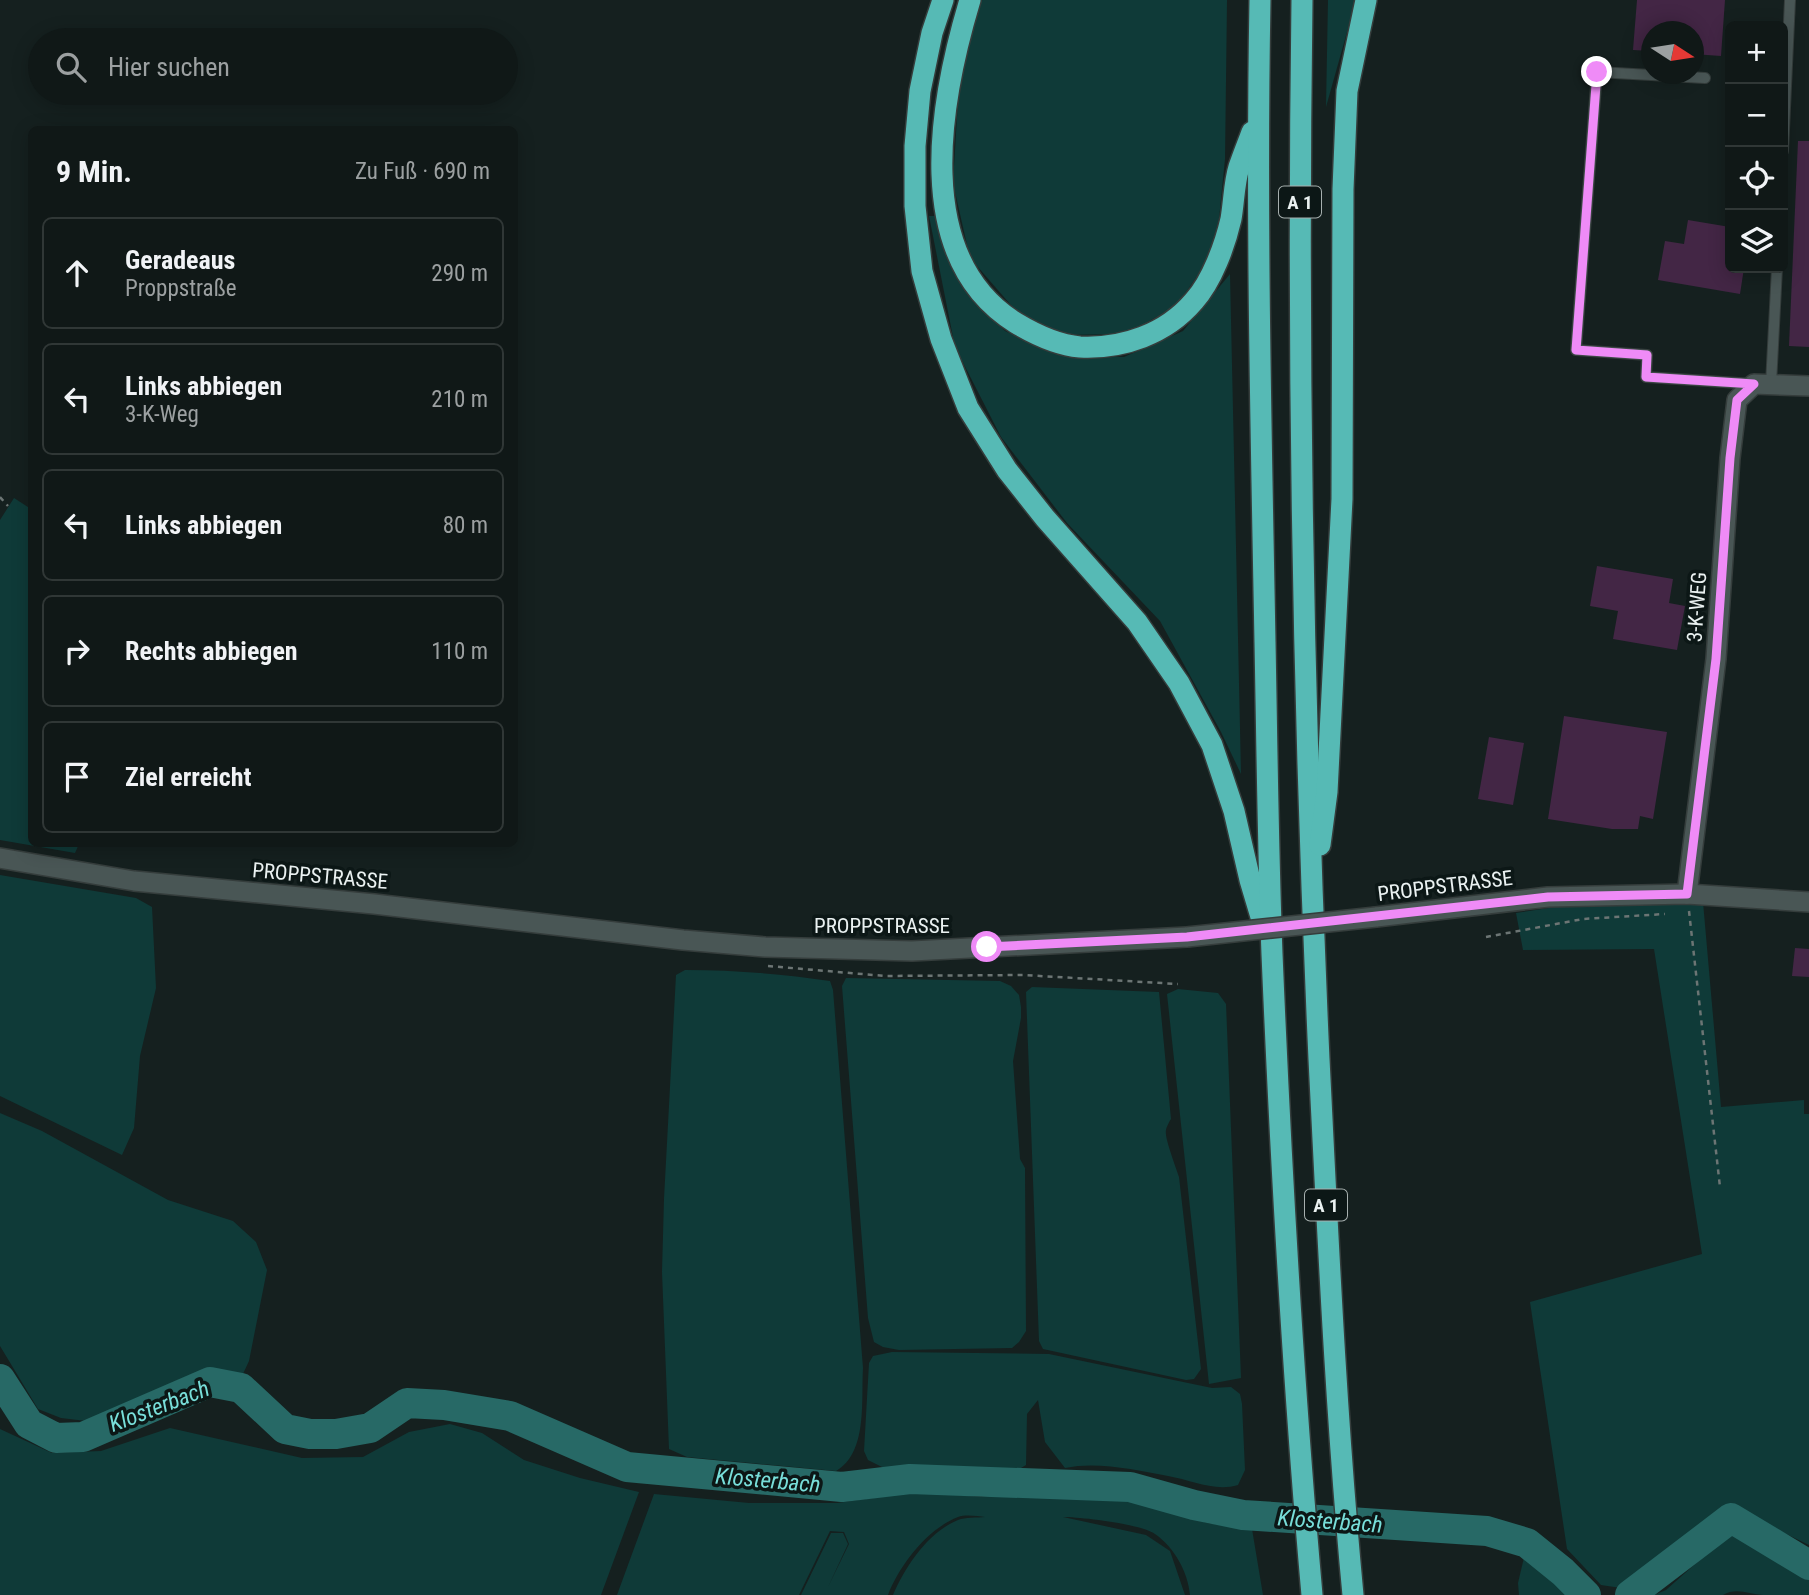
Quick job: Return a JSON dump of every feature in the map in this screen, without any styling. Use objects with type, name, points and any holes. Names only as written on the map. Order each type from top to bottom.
[{"type":"highway","points":[[943,0],[932,33],[920,91],[915,182],[922,271],[942,340],[968,408],[1007,470],[1045,518],[1137,622],[1184,693],[1212,745],[1234,811],[1250,880],[1272,952]]},
{"type":"highway","points":[[970,0],[958,40],[947,97],[942,152],[944,203],[957,254],[976,288],[1002,314],[1032,333],[1066,346],[1101,348],[1135,340],[1169,325],[1196,300],[1213,270],[1230,221],[1239,168],[1258,118]]},
{"type":"highway","name":"A 1","points":[[1260,0],[1260,407],[1272,952],[1304,1504],[1312,1595]]},
{"type":"highway","name":"A 1","points":[[1302,0],[1300,405],[1304,671],[1328,1243],[1353,1595]]},
{"type":"highway","points":[[1312,906],[1327,792],[1342,499],[1343,189],[1347,91],[1366,0]]},
{"type":"street","points":[[1763,384],[1809,386]]},
{"type":"street","name":"3-K-WEG","points":[[1687,894],[1716,659],[1730,458],[1737,400],[1763,384]]},
{"type":"street","name":"PROPPSTRASSE","points":[[0,858],[134,881],[374,904],[683,940],[765,947],[912,951],[1187,937],[1548,897],[1687,894],[1809,902]]},
{"type":"lane","points":[[1783,147],[1790,0]]},
{"type":"lane","points":[[1705,78],[1597,72],[1576,350],[1647,355],[1646,377],[1763,384],[1776,273]]},
{"type":"path","points":[[0,497],[8,506]]},
{"type":"path","points":[[1687,894],[1720,1187]]},
{"type":"path","points":[[1486,937],[1583,919],[1676,913]]},
{"type":"path","points":[[764,966],[885,976],[1023,975],[1178,984]]},
{"type":"shaded area","points":[[980,0],[1227,0],[1225,159],[1219,219],[1207,262],[1177,305],[1127,334],[1061,335],[1016,311],[970,258],[953,183],[958,100],[971,25]]},
{"type":"shaded area","points":[[1328,0],[1356,0],[1326,107]]},
{"type":"shaded area","points":[[929,216],[941,216],[977,302],[1005,331],[1055,354],[1124,357],[1183,331],[1230,274],[1241,774],[1160,621],[1067,523],[1001,437],[955,347]]},
{"type":"shaded area","points":[[14,498],[28,507],[28,845],[0,840],[0,520]]},
{"type":"shaded area","points":[[40,847],[78,847],[75,853]]},
{"type":"shaded area","points":[[0,875],[136,898],[152,907],[156,988],[140,1056],[134,1128],[122,1155],[0,1096]]},
{"type":"shaded area","points":[[1703,902],[1721,1107],[1804,1100],[1804,1114],[1809,1114],[1809,1545],[1731,1507],[1621,1588],[1601,1585],[1567,1549],[1530,1302],[1702,1254],[1654,949],[1523,950],[1516,913],[1555,907]]},
{"type":"shaded area","points":[[685,970],[776,974],[830,981],[833,990],[863,1368],[858,1439],[846,1463],[836,1471],[687,1457],[669,1449],[662,1272],[664,1199],[676,975]]},
{"type":"shaded area","points":[[846,978],[1000,981],[1011,986],[1019,995],[1021,1018],[1013,1061],[1020,1159],[1025,1168],[1026,1331],[1012,1348],[899,1350],[874,1342],[868,1318],[842,986]]},
{"type":"shaded area","points":[[1032,987],[1159,992],[1171,1119],[1166,1134],[1179,1177],[1201,1369],[1194,1379],[1186,1380],[1043,1349],[1039,1341],[1026,992]]},
{"type":"shaded area","points":[[1178,989],[1218,993],[1226,1004],[1241,1378],[1209,1384],[1167,994]]},
{"type":"shaded area","points":[[0,1113],[42,1131],[168,1200],[233,1221],[256,1242],[267,1270],[249,1361],[242,1376],[192,1374],[86,1421],[61,1418],[38,1409],[0,1346]]},
{"type":"shaded area","points":[[892,1352],[1049,1354],[1212,1388],[1231,1387],[1240,1394],[1242,1404],[1245,1470],[1238,1485],[1220,1487],[1116,1467],[1090,1465],[1065,1468],[1045,1442],[1038,1400],[1027,1414],[1026,1465],[1009,1475],[884,1468],[868,1460],[864,1451],[869,1363],[873,1356]]},
{"type":"shaded area","points":[[450,1424],[482,1433],[524,1460],[580,1478],[639,1492],[601,1595],[0,1595],[0,1429],[52,1453],[101,1451],[170,1428],[302,1458],[363,1457],[409,1432]]},
{"type":"shaded area","points":[[917,1492],[982,1497],[1032,1493],[1123,1498],[1207,1523],[1252,1529],[1263,1595],[1190,1595],[1179,1561],[1155,1534],[1124,1524],[1063,1517],[1146,1535],[1170,1551],[1185,1595],[893,1595],[911,1562],[937,1533],[961,1519],[985,1517],[968,1515],[947,1523],[925,1539],[899,1572],[888,1595],[801,1595],[831,1533],[843,1533],[848,1544],[828,1587],[849,1544],[844,1532],[830,1531],[799,1595],[617,1595],[654,1494],[749,1503],[837,1503]]},
{"type":"shaded area","points":[[1731,1532],[1745,1533],[1809,1570],[1809,1595],[1763,1595],[1738,1591],[1723,1595],[1654,1595],[1666,1590]]},
{"type":"shaded area","points":[[1526,1549],[1580,1595],[1519,1595],[1518,1583]]},
{"type":"building","points":[[1637,0],[1725,0],[1721,56],[1704,55],[1704,21],[1641,21],[1641,50],[1633,50]]},
{"type":"building","points":[[1798,141],[1809,141],[1809,347],[1789,346]]},
{"type":"building","points":[[1688,220],[1725,226],[1725,273],[1743,273],[1740,294],[1658,280],[1665,241],[1684,244]]},
{"type":"building","points":[[1597,566],[1673,579],[1669,603],[1685,606],[1677,650],[1613,639],[1618,611],[1590,606]]},
{"type":"building","points":[[1564,716],[1667,732],[1653,819],[1640,816],[1638,829],[1612,829],[1548,819]]},
{"type":"building","points":[[1489,737],[1524,743],[1513,805],[1478,799]]},
{"type":"building","points":[[1795,948],[1809,949],[1809,977],[1792,976]]},
{"type":"waterway","name":"Klosterbach","points":[[0,1379],[29,1424],[56,1438],[83,1437],[210,1382],[241,1388],[285,1429],[310,1434],[336,1434],[370,1428],[407,1403],[444,1405],[510,1416],[627,1467],[842,1487],[910,1479],[1130,1487],[1243,1515],[1487,1531],[1527,1543],[1586,1595]]},
{"type":"waterway","name":"Klosterbach","points":[[1630,1595],[1731,1518],[1809,1565]]},
{"type":"route","points":[[987,947],[1187,937],[1548,897],[1687,894],[1716,659],[1730,458],[1737,400],[1754,384],[1646,377],[1647,355],[1576,350],[1597,72]]}]
